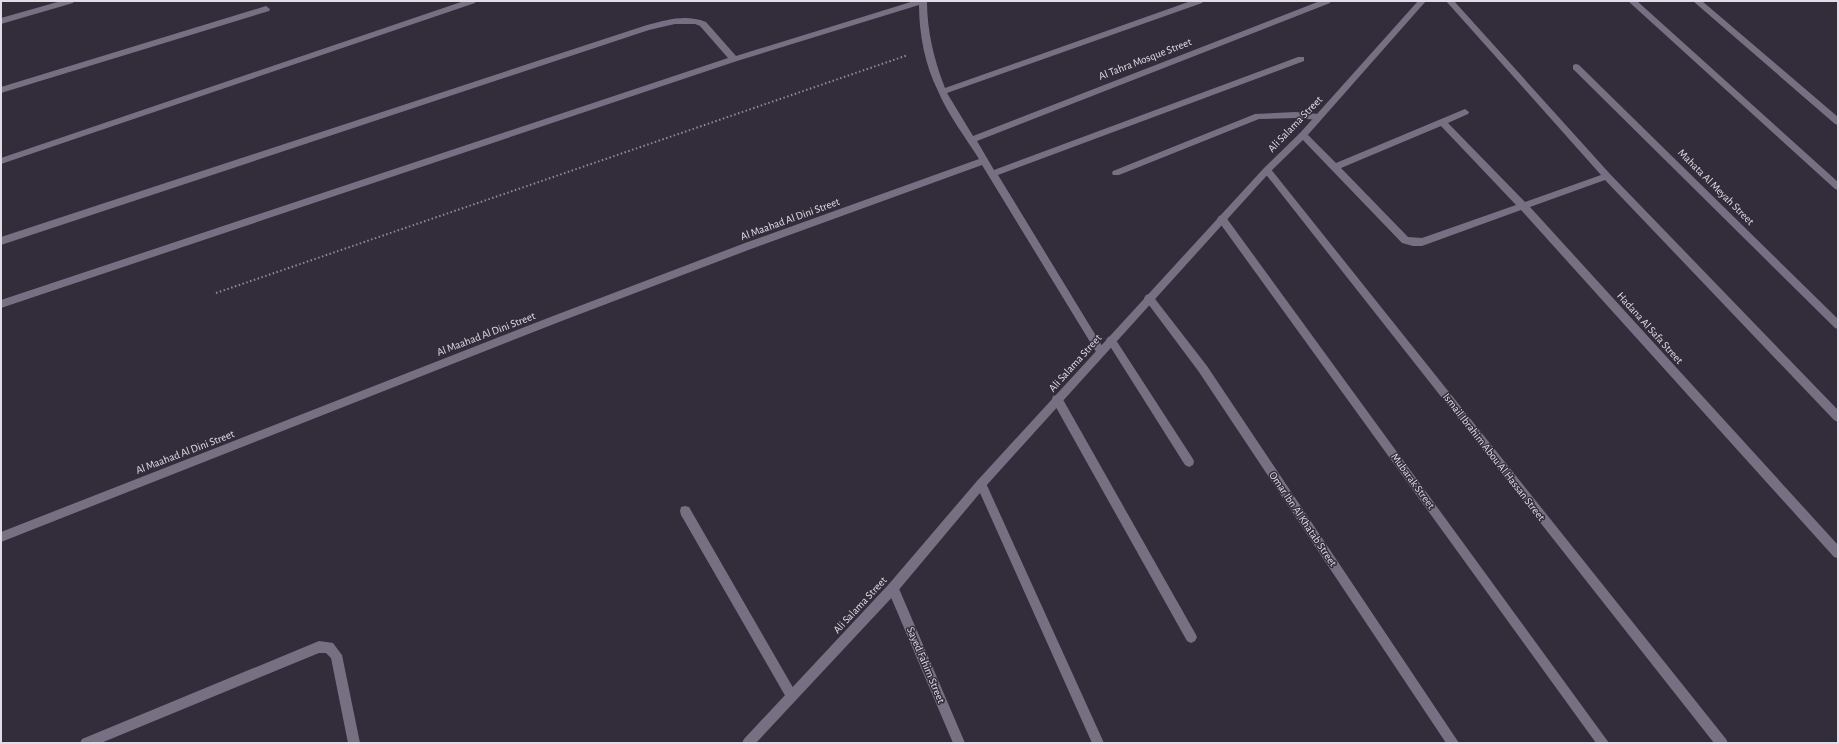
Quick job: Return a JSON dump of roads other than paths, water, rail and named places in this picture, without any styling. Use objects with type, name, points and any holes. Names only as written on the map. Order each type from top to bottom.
[{"type":"street","points":[[1,21],[70,1]]},
{"type":"street","points":[[1,160],[181,101],[472,1]]},
{"type":"street","points":[[1,304],[734,59],[923,1],[923,16],[927,49],[942,92],[1101,352]]},
{"type":"street","points":[[942,92],[1199,1]]},
{"type":"street","name":"Al Tahra Mosque Street","points":[[971,140],[1328,1]]},
{"type":"street","name":"Ali Salama Street","points":[[748,743],[791,695],[893,588],[981,484],[1057,399],[1267,170],[1303,135],[1422,1]]},
{"type":"street","points":[[1450,1],[1607,176],[1838,417]]},
{"type":"street","points":[[1632,1],[1838,186]]},
{"type":"street","points":[[1697,1],[1838,122]]},
{"type":"street","points":[[1,90],[266,9]]},
{"type":"street","points":[[1,241],[647,28],[685,20],[696,20],[702,24],[734,59]]},
{"type":"street","points":[[992,174],[1301,60]]},
{"type":"street","name":"Mahata Al Meyah Street","points":[[1576,67],[1838,325]]},
{"type":"street","points":[[1335,167],[1465,112]]},
{"type":"street","points":[[1116,173],[1258,116],[1295,114],[1319,117]]},
{"type":"street","name":"Hadana Al Safa Street","points":[[1442,122],[1523,206],[1838,553]]},
{"type":"street","points":[[1303,135],[1406,240],[1412,242],[1422,242],[1607,176]]},
{"type":"street","name":"Al Maahad Al Dini Street","points":[[1,537],[556,319],[748,246],[984,161]]},
{"type":"street","name":"Ismail Ibrahim Abou Al Hassan Street","points":[[1267,170],[1722,743]]},
{"type":"street","name":"Mubarak Street","points":[[1222,219],[1603,743]]},
{"type":"street","name":"Omar Ibn Al Khatab Street","points":[[1149,298],[1212,382],[1453,743]]},
{"type":"street","points":[[1111,340],[1189,462]]},
{"type":"street","points":[[1057,399],[1191,637]]},
{"type":"street","points":[[981,484],[1098,743]]},
{"type":"street","points":[[685,512],[791,695]]},
{"type":"street","name":"Sayed Fahim Street","points":[[893,588],[959,743]]},
{"type":"street","points":[[86,743],[319,647],[329,648],[336,655],[354,743]]}]
